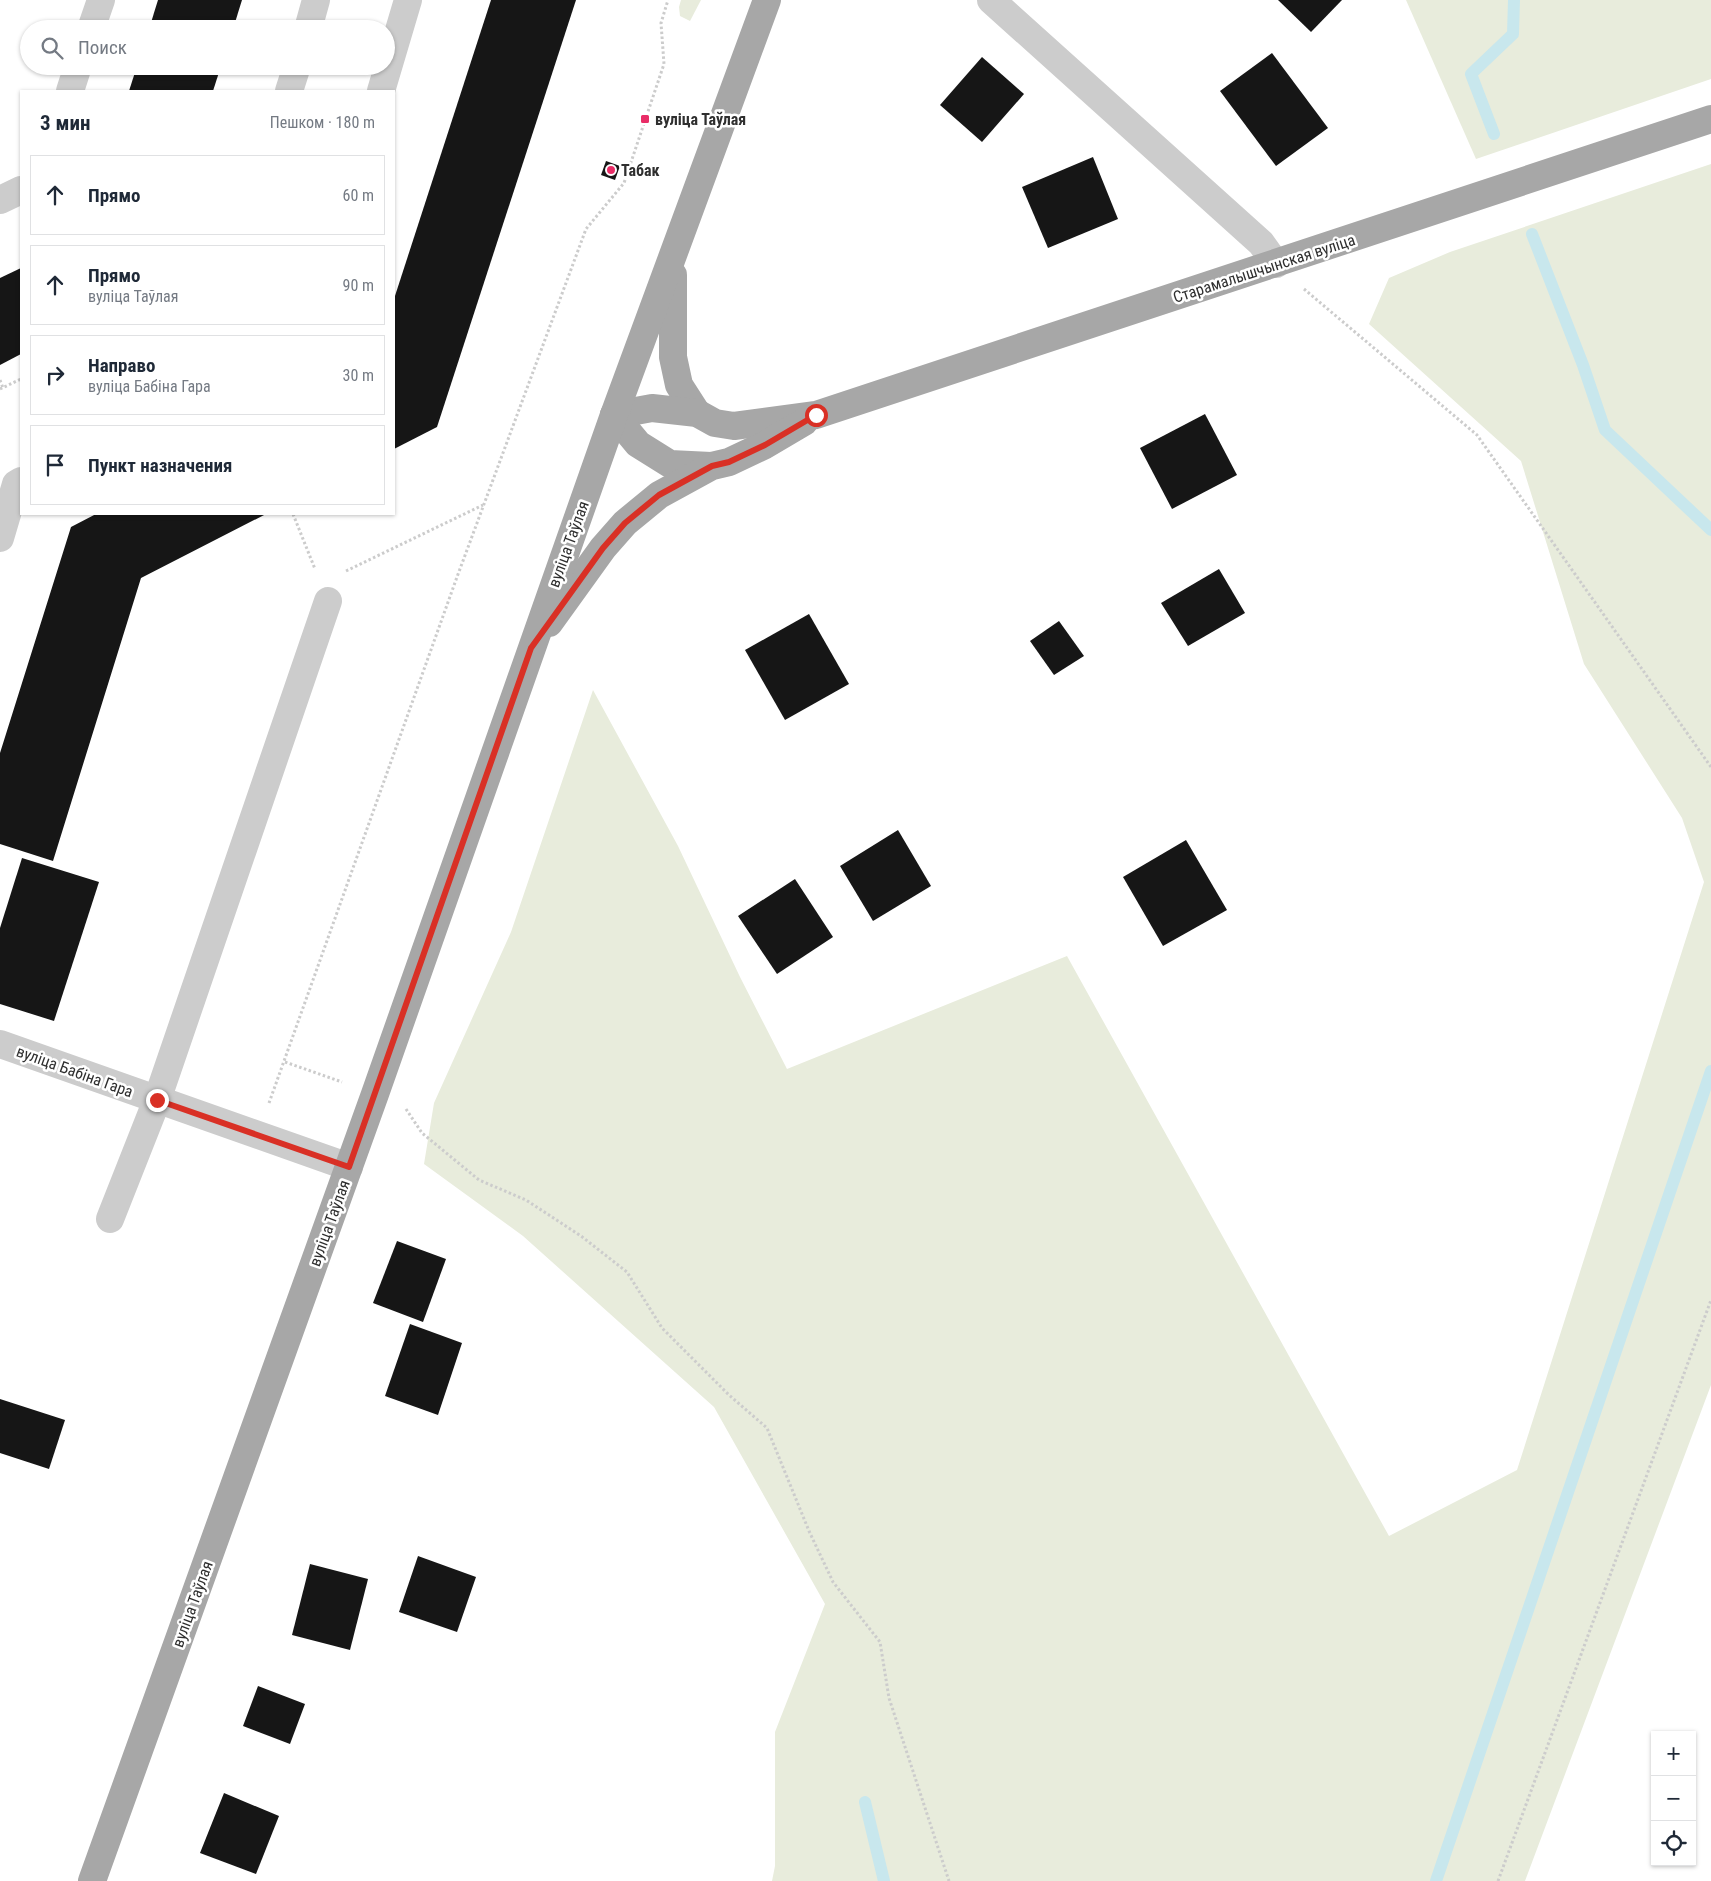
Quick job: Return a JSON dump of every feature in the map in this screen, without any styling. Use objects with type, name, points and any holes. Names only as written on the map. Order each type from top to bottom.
[{"type":"main road","name":"вуліца Таўлая","points":[[92,1881],[349,1167],[614,416],[767,0]]},
{"type":"main road","name":"Старамалышчынская вуліца","points":[[816,415],[1711,119]]},
{"type":"main road","points":[[672,258],[674,357],[679,385],[696,413]]},
{"type":"main road","points":[[712,466],[670,464],[638,444],[614,416],[652,408],[696,413],[715,423],[734,426],[816,415]]},
{"type":"main road","points":[[531,648],[603,548],[625,523],[659,495],[712,466],[729,462],[765,445],[816,415]]},
{"type":"street","points":[[94,20],[101,0]]},
{"type":"street","points":[[310,20],[316,0]]},
{"type":"street","points":[[395,44],[408,0]]},
{"type":"street","points":[[991,0],[1261,243],[1276,264]]},
{"type":"street","points":[[70,90],[75,75]]},
{"type":"street","points":[[289,90],[294,75]]},
{"type":"street","points":[[381,90],[386,75]]},
{"type":"street","points":[[0,200],[20,190]]},
{"type":"street","points":[[0,538],[12,485]]},
{"type":"street","points":[[110,1219],[157,1100],[324,592]]},
{"type":"street","name":"вуліца Бабіна Гара","points":[[0,1044],[349,1167]]},
{"type":"path","points":[[258,1134],[483,505],[586,229],[624,183],[664,64],[661,22],[668,0]]},
{"type":"path","points":[[1276,264],[1477,435],[1711,767]]},
{"type":"path","points":[[0,380],[2,388],[20,379]]},
{"type":"path","points":[[293,515],[324,592],[483,505]]},
{"type":"path","points":[[404,1105],[422,1133],[479,1180],[526,1200],[581,1236],[627,1272],[662,1328],[729,1395],[767,1428],[832,1582],[880,1642],[889,1698],[949,1881]]},
{"type":"path","points":[[1498,1881],[1711,1300]]},
{"type":"green space","points":[[681,0],[701,0],[690,21],[680,16],[679,7]]},
{"type":"green space","points":[[1406,0],[1711,0],[1711,79],[1476,159]]},
{"type":"green space","points":[[1711,164],[1711,1385],[1525,1881],[772,1881],[775,1866],[775,1732],[825,1604],[714,1407],[523,1236],[424,1164],[434,1103],[511,932],[593,690],[678,846],[740,977],[787,1069],[1067,956],[1389,1536],[1517,1470],[1704,882],[1682,818],[1584,664],[1521,461],[1369,324],[1389,278],[1450,252]]},
{"type":"building","points":[[158,0],[242,0],[236,20],[152,20]]},
{"type":"building","points":[[491,0],[576,0],[437,427],[395,448],[395,296]]},
{"type":"building","points":[[1278,0],[1342,0],[1311,32]]},
{"type":"building","points":[[1272,53],[1328,128],[1276,166],[1220,91]]},
{"type":"building","points":[[982,57],[1024,94],[982,142],[940,105]]},
{"type":"building","points":[[134,75],[218,75],[213,90],[129,90]]},
{"type":"building","points":[[1093,157],[1118,219],[1048,248],[1022,187]]},
{"type":"building","name":"Табак","points":[[606,161],[620,166],[615,180],[601,175]]},
{"type":"building","points":[[20,268],[20,355],[0,365],[0,278]]},
{"type":"building","points":[[1205,414],[1237,475],[1172,509],[1140,448]]},
{"type":"building","points":[[94,515],[264,515],[141,578],[53,861],[0,844],[0,753],[71,527]]},
{"type":"building","points":[[1219,569],[1245,613],[1188,646],[1161,603]]},
{"type":"building","points":[[809,614],[849,684],[785,720],[745,650]]},
{"type":"building","points":[[1059,621],[1084,656],[1054,675],[1030,641]]},
{"type":"building","points":[[898,830],[931,886],[873,921],[840,866]]},
{"type":"building","points":[[1186,840],[1227,910],[1163,946],[1123,877]]},
{"type":"building","points":[[22,858],[99,882],[54,1021],[0,1004],[0,928]]},
{"type":"building","points":[[795,879],[833,937],[777,974],[738,916]]},
{"type":"building","points":[[397,1241],[446,1259],[423,1322],[373,1303]]},
{"type":"building","points":[[410,1324],[462,1343],[438,1415],[385,1396]]},
{"type":"building","points":[[0,1399],[65,1420],[49,1469],[0,1453]]},
{"type":"building","points":[[418,1556],[476,1577],[457,1632],[399,1612]]},
{"type":"building","points":[[310,1564],[368,1579],[350,1650],[292,1635]]},
{"type":"building","points":[[258,1686],[305,1704],[290,1744],[243,1726]]},
{"type":"building","points":[[224,1793],[279,1816],[256,1874],[200,1853]]},
{"type":"waterway","points":[[1494,134],[1471,74],[1513,34],[1514,0]]},
{"type":"waterway","points":[[1532,234],[1583,365],[1605,430],[1711,530]]},
{"type":"waterway","points":[[1436,1881],[1711,1071]]},
{"type":"waterway","points":[[865,1802],[884,1881]]},
{"type":"place","name":"вуліца Таўлая","points":[[645,119]]},
{"type":"place","name":"Табак","points":[[611,170]]},
{"type":"route","points":[[157,1100],[349,1167],[531,648],[603,548],[625,523],[659,495],[712,466],[729,462],[765,445],[816,415]]}]
